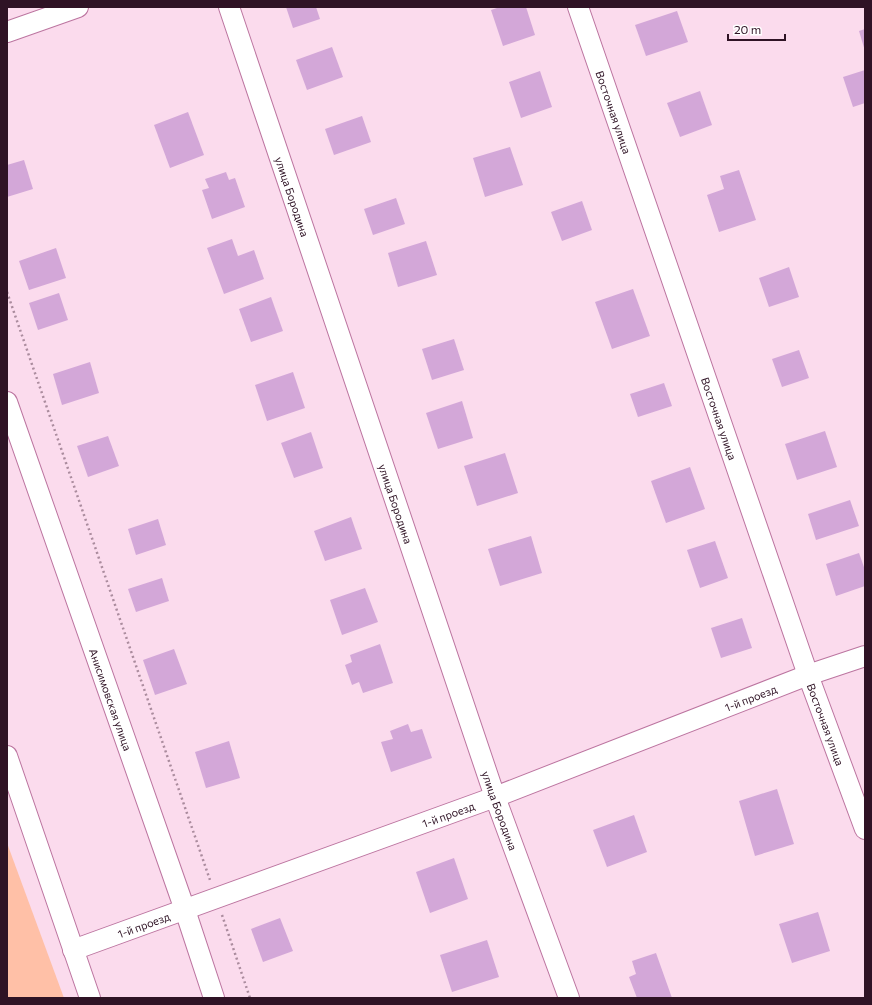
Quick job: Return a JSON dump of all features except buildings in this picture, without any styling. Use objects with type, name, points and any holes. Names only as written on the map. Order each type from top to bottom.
[{"type":"street","points":[[7,32],[78,7]]},
{"type":"street","name":"улица Бородина","points":[[229,7],[495,797],[569,998]]},
{"type":"street","name":"Восточная улица","points":[[578,7],[808,675],[865,829]]},
{"type":"street","name":"Анисимовская улица","points":[[7,402],[186,910],[214,998]]},
{"type":"street","name":"1-й проезд","points":[[73,950],[495,797],[808,675],[865,656]]},
{"type":"street","points":[[7,756],[90,998]]},
{"type":"path","points":[[7,292],[250,998]]},
{"type":"shaded area","points":[[7,843],[64,998],[7,998]]}]
